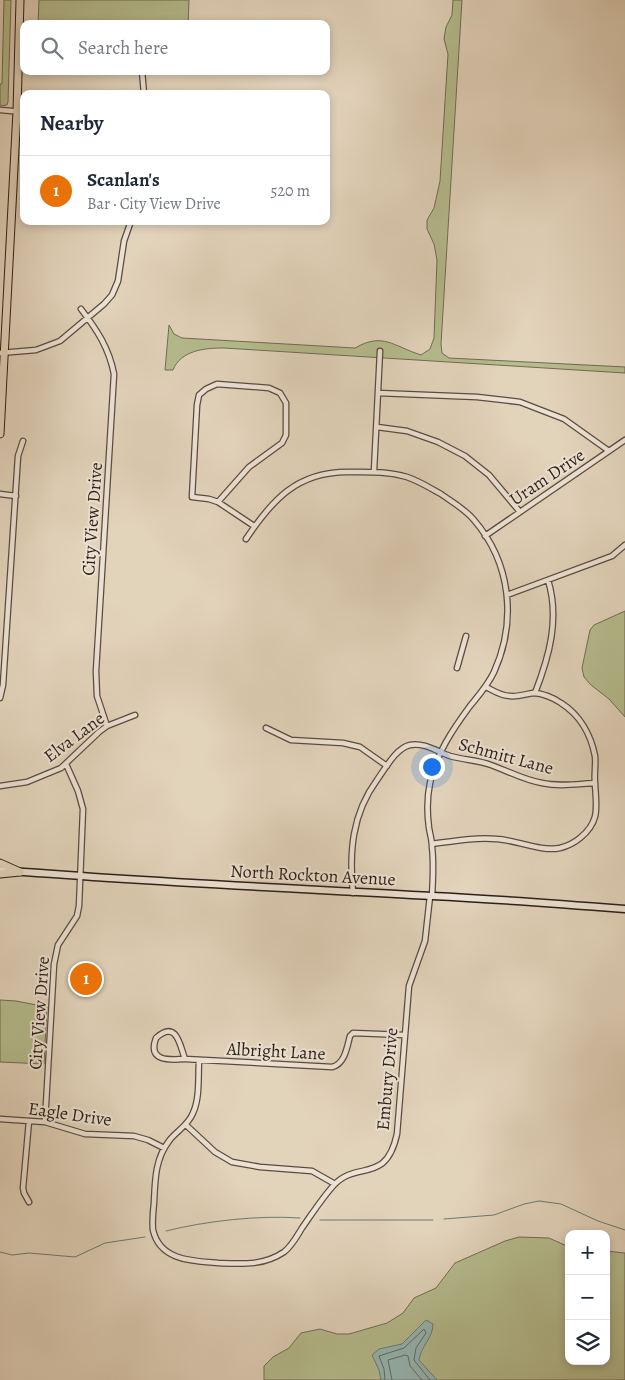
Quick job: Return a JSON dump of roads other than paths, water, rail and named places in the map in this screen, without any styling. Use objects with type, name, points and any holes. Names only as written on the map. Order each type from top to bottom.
[{"type":"main road","points":[[0,434],[2,353],[20,112],[20,0]]},
{"type":"main road","points":[[0,863],[20,872]]},
{"type":"main road","points":[[0,872],[20,872]]},
{"type":"street","points":[[142,75],[144,90]]},
{"type":"street","points":[[0,110],[20,112]]},
{"type":"street","points":[[2,353],[25,352],[60,341],[104,304],[120,276],[124,241],[130,225]]},
{"type":"street","name":"City View Drive","points":[[80,309],[100,335],[108,350],[114,374],[96,671],[97,696],[107,726]]},
{"type":"street","points":[[374,471],[380,351]]},
{"type":"street","points":[[218,502],[249,467],[282,443],[286,435],[286,403],[280,393],[269,388],[217,384],[206,389],[199,396],[197,405],[192,497],[218,502],[254,526]]},
{"type":"street","points":[[378,393],[477,397],[520,402],[564,419],[609,451]]},
{"type":"street","points":[[377,427],[408,431],[438,442],[465,456],[489,475],[520,512]]},
{"type":"street","name":"Uram Drive","points":[[485,536],[625,440]]},
{"type":"street","points":[[0,698],[3,685],[18,456],[19,448],[23,441]]},
{"type":"street","name":"Embury Drive","points":[[164,1148],[156,1169],[153,1221],[156,1238],[165,1250],[172,1255],[186,1260],[248,1264],[269,1260],[290,1247],[335,1184],[346,1177],[377,1167],[392,1152],[397,1134],[409,986],[425,941],[431,896],[432,844],[427,806],[430,782],[441,751],[454,729],[486,687],[493,673],[508,626],[506,586],[500,565],[492,546],[474,519],[432,489],[407,477],[374,471],[328,473],[308,478],[276,499],[246,539]]},
{"type":"street","points":[[0,494],[16,496]]},
{"type":"street","points":[[507,595],[612,556],[625,545]]},
{"type":"street","points":[[535,693],[550,648],[554,623],[552,593],[548,580]]},
{"type":"street","points":[[457,668],[466,636]]},
{"type":"street","points":[[432,844],[476,838],[499,839],[550,849],[570,845],[591,828],[597,806],[595,757],[591,740],[580,720],[562,704],[551,698],[535,693],[511,696],[500,694],[486,687]]},
{"type":"street","name":"Elva Lane","points":[[0,786],[20,784],[34,780],[61,768],[87,742],[107,726],[135,715]]},
{"type":"street","points":[[266,728],[279,736],[291,740],[343,743],[360,748],[387,766],[367,794],[356,818],[350,866],[353,893]]},
{"type":"street","name":"Schmitt Lane","points":[[387,766],[399,751],[409,745],[418,744],[441,751],[450,756],[491,764],[519,777],[542,784],[595,783]]},
{"type":"street","name":"City View Drive","points":[[45,1122],[54,964],[58,945],[77,916],[79,906],[83,809],[78,791],[66,764]]},
{"type":"street","name":"North Rockton Avenue","points":[[20,872],[625,909]]},
{"type":"street","name":"Albright Lane","points":[[185,1059],[181,1044],[174,1034],[170,1032],[164,1033],[156,1038],[154,1049],[164,1060],[185,1059],[332,1068],[339,1065],[342,1061],[350,1036],[353,1033],[404,1035]]},
{"type":"street","points":[[164,1148],[186,1126],[194,1112],[199,1061]]},
{"type":"street","name":"Eagle Drive","points":[[0,1119],[45,1122],[78,1133],[142,1138],[164,1148]]},
{"type":"street","points":[[29,1121],[23,1188],[29,1202]]},
{"type":"street","points":[[186,1126],[215,1152],[232,1162],[260,1167],[312,1171],[335,1184]]},
{"type":"water","points":[[426,1320],[433,1324],[419,1360],[437,1380],[381,1380],[379,1370],[372,1355],[379,1349],[402,1344]]},
{"type":"waterway","points":[[444,1219],[494,1215],[524,1204],[539,1201],[561,1204],[598,1221],[625,1230]]},
{"type":"waterway","points":[[166,1231],[198,1224],[232,1220],[267,1217],[300,1218]]},
{"type":"waterway","points":[[320,1220],[433,1220]]},
{"type":"waterway","points":[[0,1252],[12,1255],[29,1253],[75,1257],[105,1243],[145,1237]]},
{"type":"place","name":"Scanlan's","points":[[86,979]]}]
